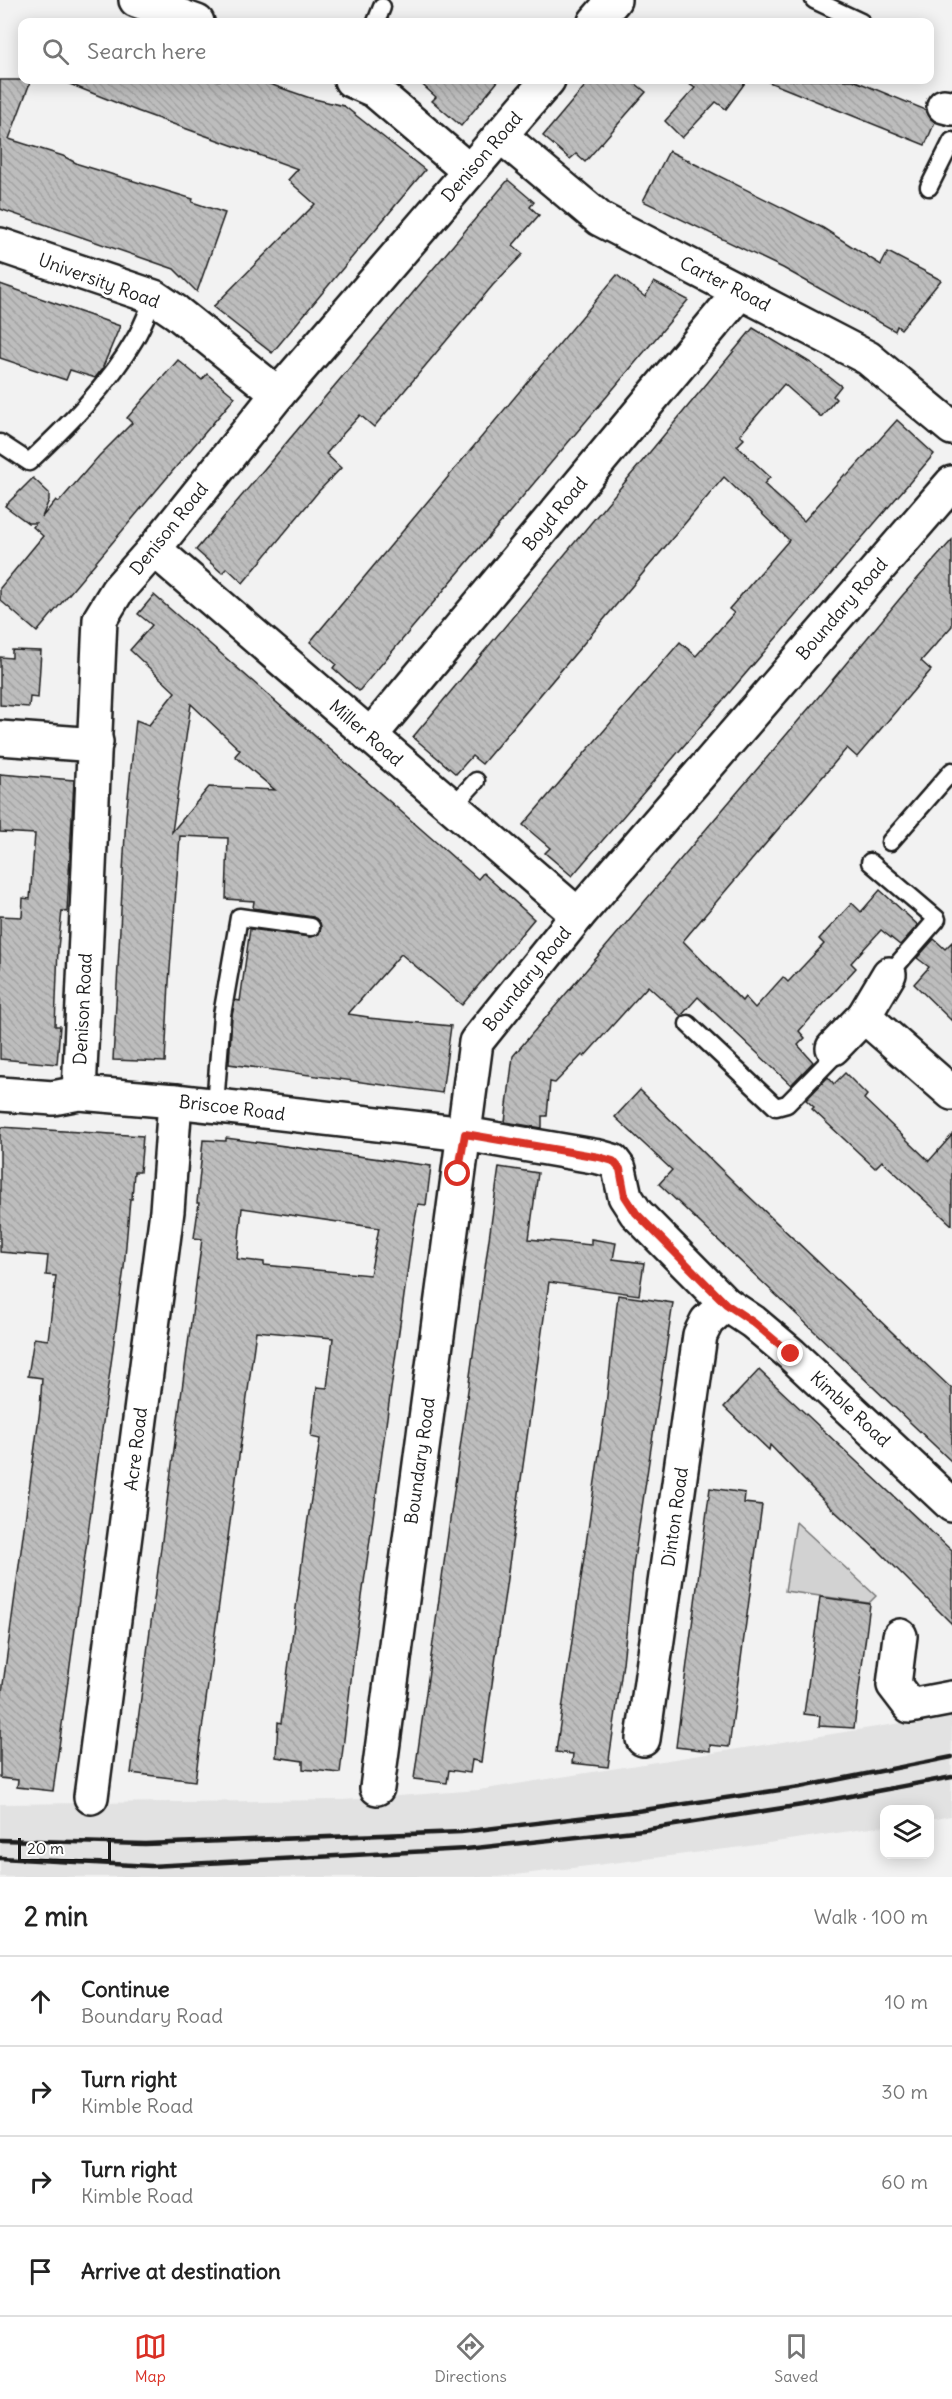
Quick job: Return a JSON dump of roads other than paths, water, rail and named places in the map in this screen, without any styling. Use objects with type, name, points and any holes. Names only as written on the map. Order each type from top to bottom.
[{"type":"street","points":[[136,0],[186,18]]},
{"type":"street","points":[[599,18],[614,0]]},
{"type":"street","points":[[362,84],[374,90],[470,171]]},
{"type":"street","name":"Denison Road","points":[[79,1093],[100,619],[117,591],[154,549],[278,394],[545,84]]},
{"type":"street","name":"Carter Road","points":[[501,136],[600,219],[868,358],[952,428]]},
{"type":"street","name":"University Road","points":[[0,245],[154,297],[278,394]]},
{"type":"street","name":"Boyd Road","points":[[370,736],[739,291]]},
{"type":"street","name":"Boundary Road","points":[[377,1788],[476,1042],[578,915],[952,483]]},
{"type":"street","name":"Miller Road","points":[[154,549],[578,915]]},
{"type":"street","points":[[0,738],[83,744],[96,742]]},
{"type":"street","points":[[833,1048],[864,1016],[889,974]]},
{"type":"street","points":[[864,1016],[952,1093]]},
{"type":"street","name":"Briscoe Road","points":[[0,1094],[53,1098],[79,1093],[175,1101],[465,1134]]},
{"type":"street","name":"Acre Road","points":[[91,1797],[167,1211],[175,1101]]},
{"type":"street","name":"Kimble Road","points":[[465,1134],[613,1161],[620,1169],[625,1196],[636,1213],[726,1304],[753,1322],[791,1354],[952,1505]]},
{"type":"street","name":"Dinton Road","points":[[644,1739],[700,1335],[707,1321],[726,1304]]},
{"type":"street","points":[[900,1636],[894,1685],[910,1706],[952,1698]]},
{"type":"lane","points":[[814,0],[852,18]]},
{"type":"lane","points":[[929,187],[952,141]]},
{"type":"lane","points":[[0,443],[29,462],[67,425],[107,380],[135,339],[154,297]]},
{"type":"lane","points":[[890,842],[952,771]]},
{"type":"lane","points":[[452,807],[476,782]]},
{"type":"lane","points":[[870,862],[937,919],[889,974]]},
{"type":"lane","points":[[215,1105],[222,1015],[239,917],[311,927]]},
{"type":"lane","points":[[688,1024],[776,1107],[787,1104],[831,1059],[833,1048]]},
{"type":"railway","points":[[0,1840],[145,1844],[461,1832],[637,1811],[800,1787],[952,1757]]},
{"type":"railway","points":[[0,1858],[151,1866],[466,1849],[643,1830],[802,1805],[952,1777]]}]
